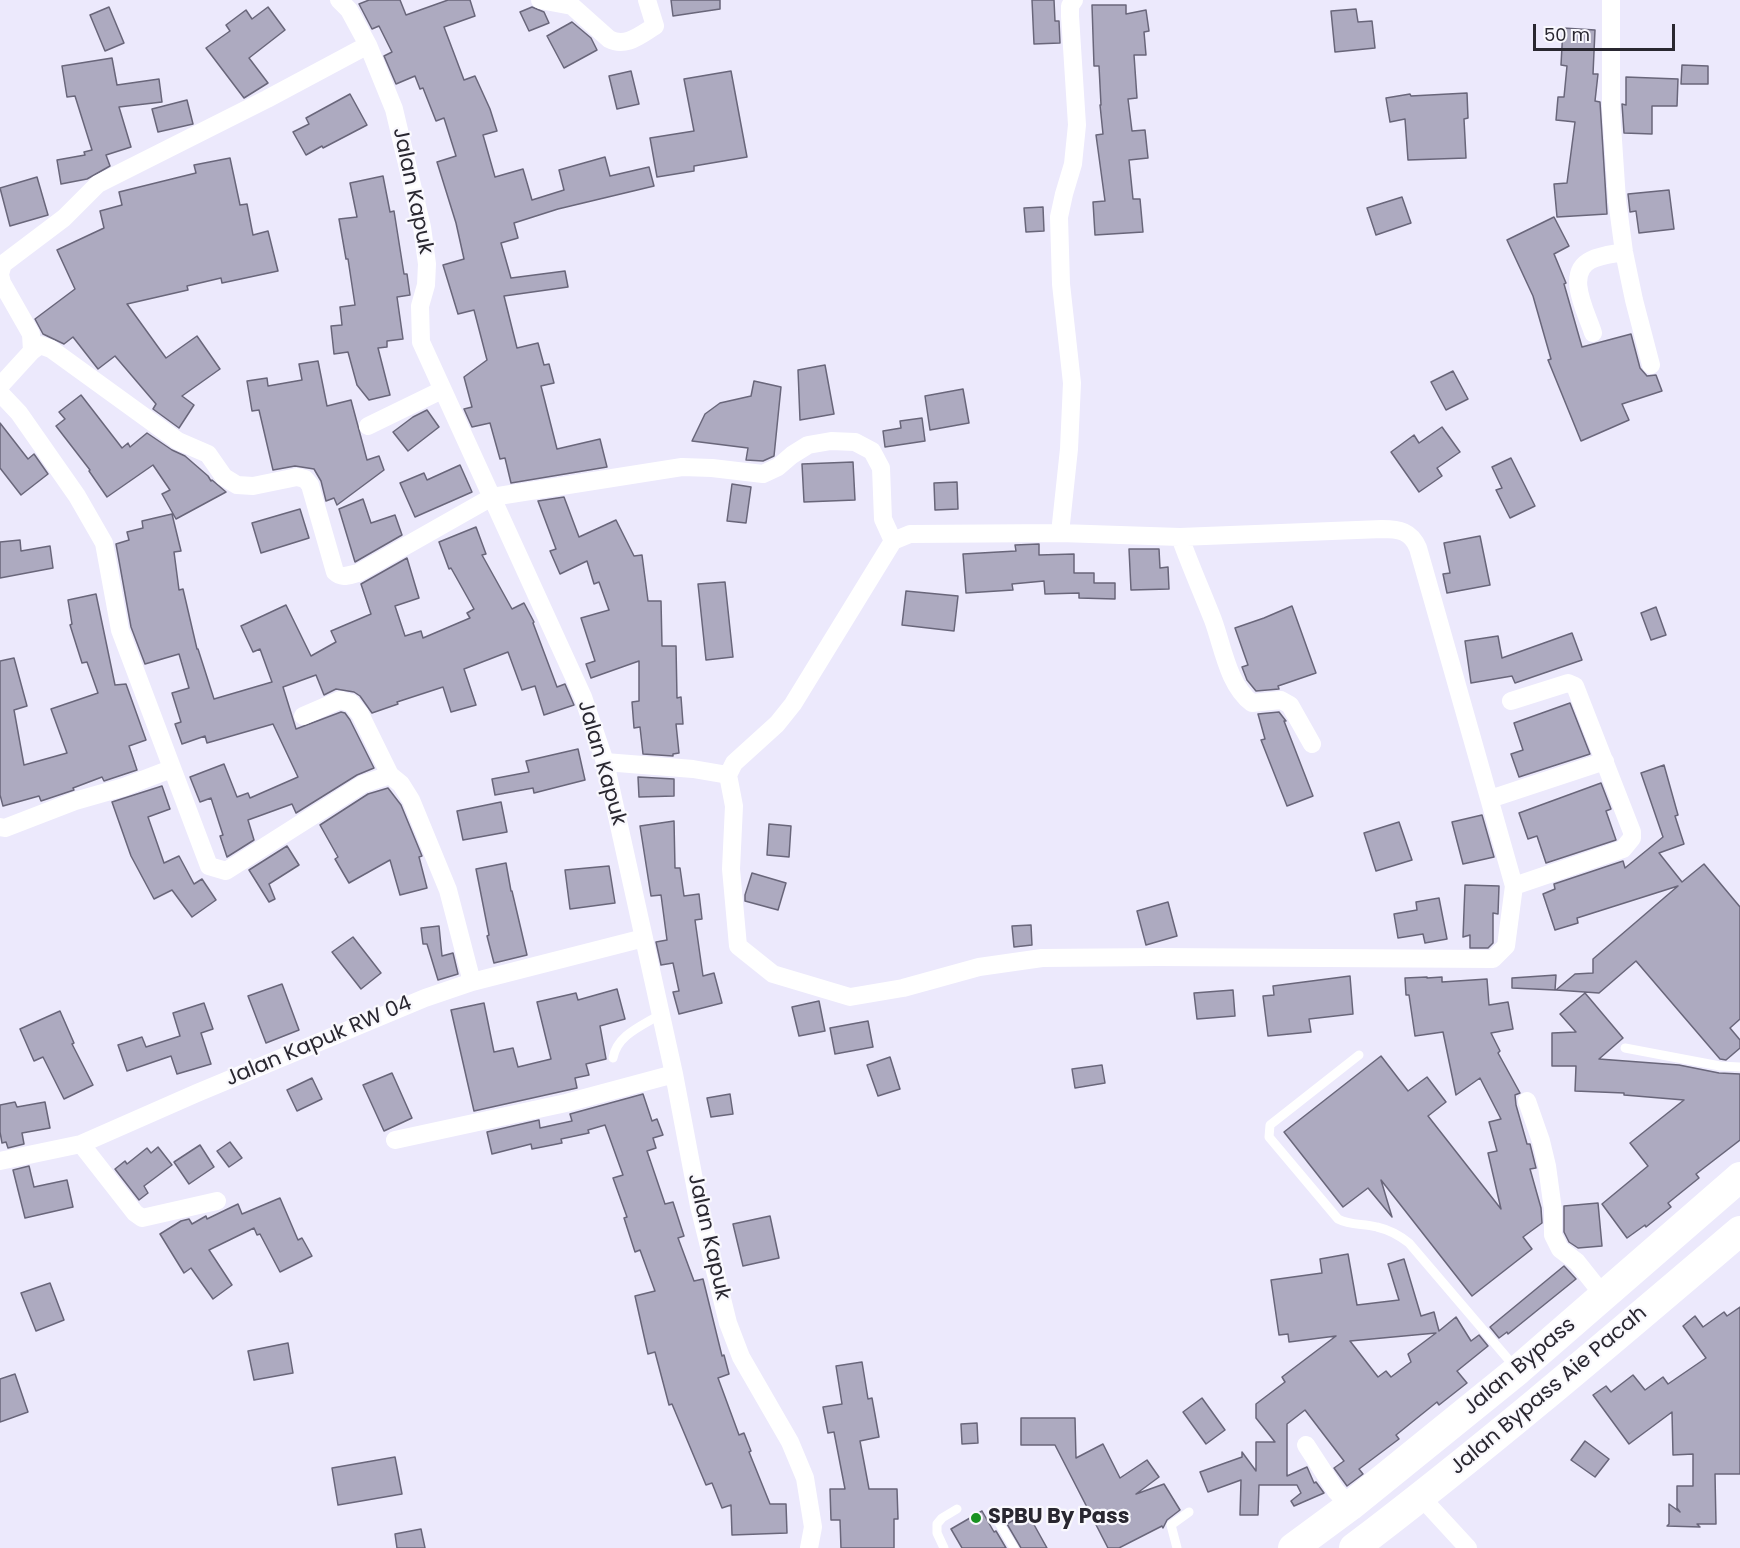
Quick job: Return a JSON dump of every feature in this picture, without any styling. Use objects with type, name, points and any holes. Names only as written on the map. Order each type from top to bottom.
[{"type":"highway","name":"Jalan Bypass","points":[[1293,1548],[1350,1506],[1518,1370],[1740,1177]]},
{"type":"highway","name":"Jalan Bypass Aie Pacah","points":[[1354,1548],[1421,1497],[1740,1231]]},
{"type":"street","name":"Jalan Kapuk","points":[[339,0],[349,10],[368,45],[394,108],[422,227],[427,264],[426,285],[420,306],[421,342],[583,697],[606,762],[674,1074],[699,1206],[728,1323],[741,1357],[790,1443],[804,1478],[813,1527],[809,1548]]},
{"type":"street","points":[[540,0],[572,6],[609,39],[626,43],[655,26],[648,0]]},
{"type":"street","points":[[1060,533],[1069,449],[1072,382],[1061,284],[1059,217],[1072,164],[1077,125],[1070,16],[1070,6],[1074,0]]},
{"type":"street","points":[[1611,0],[1611,110],[1617,200],[1624,252],[1651,366]]},
{"type":"street","points":[[32,351],[30,334],[2,283],[0,275],[3,264],[64,218],[98,184],[368,45]]},
{"type":"street","points":[[1593,333],[1578,286],[1578,275],[1583,266],[1591,260],[1624,252]]},
{"type":"street","points":[[0,386],[40,345],[51,349],[178,441],[208,454],[225,477],[237,485],[253,486],[291,478],[305,479],[310,485],[335,572],[339,575],[358,573],[492,497],[682,467],[763,474],[808,446],[831,441],[855,442],[872,452],[881,468],[883,519],[893,541]]},
{"type":"street","points":[[368,426],[442,390]]},
{"type":"street","points":[[0,393],[19,413],[77,496],[104,543],[120,630],[209,866],[226,871],[363,784],[390,775]]},
{"type":"street","points":[[1383,529],[1407,532],[1415,540],[1418,548],[1514,886],[1506,946],[1493,959],[1042,958],[979,967],[903,988],[850,997],[773,974],[738,946],[731,868],[734,806],[728,775],[734,763],[777,724],[794,704],[893,541],[910,534],[1060,533],[1180,537],[1383,529]]},
{"type":"street","points":[[1180,537],[1216,629],[1230,672],[1243,696],[1252,703],[1281,700],[1290,705],[1312,744]]},
{"type":"street","points":[[1512,701],[1568,683],[1575,686],[1632,832],[1632,838],[1623,849],[1514,886]]},
{"type":"street","points":[[303,716],[340,700],[351,703],[360,714],[390,775],[402,784],[411,800],[448,890],[472,982]]},
{"type":"street","points":[[1490,799],[1605,760]]},
{"type":"street","points":[[606,762],[693,769],[728,775]]},
{"type":"street","points":[[0,827],[5,828],[75,801],[124,787],[171,768]]},
{"type":"street","name":"Jalan Kapuk RW 04","points":[[0,1161],[81,1144],[425,998],[472,982],[644,938]]},
{"type":"street","points":[[395,1140],[566,1103],[674,1074]]},
{"type":"street","points":[[1527,1101],[1542,1141],[1547,1166],[1553,1210],[1553,1235],[1560,1249],[1577,1262],[1604,1296]]},
{"type":"street","points":[[81,1144],[135,1213],[142,1218],[217,1201]]},
{"type":"street","points":[[1306,1445],[1336,1491],[1350,1506]]},
{"type":"street","points":[[1421,1497],[1468,1548]]},
{"type":"lane","points":[[613,1058],[615,1048],[621,1040],[661,1014]]},
{"type":"lane","points":[[1625,1048],[1720,1066],[1740,1067]]},
{"type":"lane","points":[[1359,1055],[1270,1125],[1269,1137],[1338,1219],[1350,1225],[1378,1227],[1395,1233],[1408,1243],[1518,1370]]},
{"type":"lane","points":[[944,1548],[937,1533],[937,1524],[957,1509]]},
{"type":"lane","points":[[1177,1548],[1171,1525],[1189,1512]]},
{"type":"lane","points":[[996,1518],[1014,1548]]},
{"type":"building","points":[[369,0],[400,0],[406,15],[448,0],[470,0],[475,16],[444,27],[464,80],[475,76],[490,109],[497,131],[483,135],[495,177],[523,169],[532,200],[564,190],[559,170],[605,157],[610,176],[649,167],[654,186],[558,209],[514,223],[518,238],[501,243],[511,278],[565,271],[568,287],[504,296],[517,348],[538,343],[544,365],[549,364],[554,383],[541,386],[557,449],[600,439],[607,467],[511,483],[505,458],[500,459],[490,423],[472,427],[464,409],[472,407],[464,377],[487,360],[474,310],[458,314],[443,265],[464,259],[456,223],[437,162],[456,156],[444,118],[436,121],[423,88],[420,89],[415,76],[396,84],[384,56],[392,52],[379,26],[372,29],[359,4]]},
{"type":"building","points":[[671,0],[720,0],[720,9],[673,16]]},
{"type":"building","points":[[1032,0],[1054,0],[1055,21],[1059,21],[1060,43],[1034,44]]},
{"type":"building","points":[[1092,5],[1126,5],[1126,14],[1146,10],[1149,31],[1144,32],[1146,55],[1134,55],[1137,98],[1128,99],[1132,131],[1145,130],[1148,158],[1129,160],[1133,199],[1140,199],[1143,232],[1095,235],[1093,202],[1105,201],[1096,135],[1103,134],[1099,66],[1094,66]]},
{"type":"building","points":[[109,7],[124,43],[105,51],[90,15]]},
{"type":"building","points":[[268,7],[285,30],[249,58],[268,83],[244,98],[206,48],[230,31],[226,25],[246,10],[252,19]]},
{"type":"building","points":[[532,7],[544,12],[549,23],[529,31],[520,12]]},
{"type":"building","points":[[1356,9],[1358,22],[1372,21],[1375,48],[1335,52],[1331,11]]},
{"type":"building","points":[[572,22],[591,38],[597,50],[564,68],[547,36]]},
{"type":"building","points":[[1563,28],[1595,30],[1593,74],[1598,74],[1595,101],[1600,102],[1607,214],[1557,217],[1554,184],[1567,183],[1575,122],[1556,120],[1558,97],[1564,97],[1567,66],[1561,65]]},
{"type":"building","points":[[112,58],[117,85],[159,79],[162,102],[119,107],[131,147],[106,155],[110,166],[87,179],[61,184],[57,160],[85,155],[84,152],[92,150],[75,96],[67,97],[62,66]]},
{"type":"building","points":[[1682,65],[1708,66],[1708,84],[1681,84]]},
{"type":"building","points":[[631,71],[639,104],[617,109],[609,76]]},
{"type":"building","points":[[731,71],[747,157],[694,166],[694,171],[657,177],[650,138],[694,131],[684,79]]},
{"type":"building","points":[[1626,77],[1678,79],[1677,106],[1652,106],[1652,134],[1624,133],[1622,104],[1626,105]]},
{"type":"building","points":[[1467,93],[1468,118],[1464,119],[1466,158],[1408,160],[1405,119],[1390,122],[1386,98],[1410,94],[1411,96]]},
{"type":"building","points":[[350,94],[367,125],[306,155],[293,132],[309,124],[306,118]]},
{"type":"building","points":[[187,100],[193,124],[158,132],[152,109]]},
{"type":"building","points":[[230,158],[240,205],[247,204],[253,235],[268,231],[278,271],[222,283],[221,278],[187,286],[188,290],[127,304],[166,358],[197,336],[220,369],[182,396],[194,405],[179,428],[153,409],[156,404],[115,356],[98,369],[73,337],[64,344],[43,334],[35,319],[75,289],[57,250],[104,228],[100,211],[122,205],[119,192],[196,173],[194,165]]},
{"type":"building","points":[[383,176],[390,212],[394,211],[404,274],[407,274],[410,295],[397,297],[403,339],[387,341],[387,347],[378,348],[390,395],[369,400],[357,385],[348,352],[334,354],[331,326],[342,325],[340,307],[355,305],[339,219],[357,217],[350,183]]},
{"type":"building","points":[[37,177],[48,215],[10,226],[0,188]]},
{"type":"building","points":[[1669,190],[1674,229],[1639,233],[1636,211],[1630,212],[1628,194]]},
{"type":"building","points":[[1402,197],[1411,223],[1376,235],[1367,208]]},
{"type":"building","points":[[1043,207],[1044,231],[1026,232],[1024,208]]},
{"type":"building","points":[[1554,217],[1569,246],[1554,254],[1566,283],[1564,284],[1582,347],[1631,334],[1640,368],[1647,376],[1656,375],[1662,391],[1622,404],[1629,420],[1581,441],[1548,360],[1551,359],[1533,296],[1507,240]]},
{"type":"building","points":[[318,361],[327,406],[351,400],[367,460],[379,456],[384,470],[337,505],[334,498],[326,501],[321,481],[314,469],[295,466],[273,470],[259,410],[252,411],[247,381],[267,378],[268,386],[302,380],[299,364]]},
{"type":"building","points":[[825,365],[834,414],[800,420],[798,370]]},
{"type":"building","points":[[1453,371],[1468,399],[1446,410],[1431,382]]},
{"type":"building","points":[[754,381],[781,387],[774,456],[763,461],[746,460],[748,448],[692,441],[705,414],[720,403],[751,396]]},
{"type":"building","points":[[963,389],[969,423],[930,430],[925,396]]},
{"type":"building","points":[[81,395],[122,448],[128,443],[130,447],[147,433],[185,456],[226,492],[176,519],[162,494],[170,490],[153,465],[107,497],[90,470],[56,426],[65,419],[59,412]]},
{"type":"building","points":[[427,410],[439,427],[408,451],[393,432]]},
{"type":"building","points":[[922,418],[925,441],[885,447],[883,431],[901,428],[900,421]]},
{"type":"building","points":[[0,423],[28,459],[34,454],[48,474],[21,495],[0,468]]},
{"type":"building","points":[[1442,427],[1460,452],[1437,468],[1442,476],[1419,492],[1391,452],[1414,435],[1419,443]]},
{"type":"building","points":[[1511,458],[1535,506],[1510,518],[1496,490],[1502,488],[1492,467]]},
{"type":"building","points":[[853,462],[855,500],[804,502],[802,464]]},
{"type":"building","points":[[460,465],[472,492],[415,517],[400,483],[424,473],[427,480]]},
{"type":"building","points":[[957,482],[958,509],[935,510],[934,483]]},
{"type":"building","points":[[732,484],[751,487],[746,523],[727,521]]},
{"type":"building","points":[[564,497],[579,537],[616,520],[634,556],[642,555],[648,601],[661,601],[662,646],[676,646],[677,698],[681,697],[683,724],[676,724],[679,753],[673,756],[643,754],[640,727],[634,728],[632,702],[639,701],[639,661],[591,678],[586,664],[595,661],[581,618],[609,610],[599,582],[594,584],[587,561],[560,574],[550,551],[556,549],[538,501]]},
{"type":"building","points":[[363,499],[371,523],[395,515],[402,535],[355,562],[339,509]]},
{"type":"building","points":[[300,509],[309,538],[261,553],[252,523]]},
{"type":"building","points":[[172,514],[181,551],[174,552],[179,590],[183,589],[197,649],[214,699],[272,682],[260,649],[253,652],[241,626],[286,605],[311,656],[336,642],[331,631],[371,614],[361,584],[407,558],[419,598],[395,606],[405,636],[421,631],[423,638],[470,618],[467,613],[474,609],[451,568],[449,569],[439,542],[476,527],[486,554],[482,555],[512,609],[524,603],[534,622],[557,687],[565,684],[574,705],[544,715],[535,686],[522,690],[508,652],[464,669],[476,705],[451,712],[443,687],[372,713],[360,696],[354,692],[336,689],[324,695],[316,675],[283,687],[296,729],[341,712],[345,713],[374,768],[357,775],[296,813],[292,804],[248,820],[254,840],[227,857],[220,836],[223,835],[211,798],[200,802],[190,777],[224,764],[237,797],[248,793],[250,798],[298,777],[273,724],[207,743],[205,736],[182,744],[175,724],[181,722],[172,693],[189,688],[179,654],[145,664],[131,627],[116,544],[129,540],[127,532],[143,528],[142,521]]},
{"type":"building","points":[[1480,536],[1490,585],[1447,593],[1443,574],[1450,573],[1444,543]]},
{"type":"building","points":[[20,540],[21,551],[50,546],[53,568],[0,578],[0,542]]},
{"type":"building","points":[[1039,544],[1039,555],[1074,554],[1074,573],[1094,573],[1094,583],[1115,583],[1115,599],[1079,598],[1079,593],[1045,594],[1044,581],[1012,584],[1013,590],[966,593],[963,554],[1016,551],[1015,545]]},
{"type":"building","points":[[1129,549],[1159,549],[1160,568],[1168,567],[1169,589],[1131,590]]},
{"type":"building","points":[[725,582],[733,657],[706,660],[698,584]]},
{"type":"building","points":[[906,591],[958,596],[954,631],[902,625]]},
{"type":"building","points":[[96,594],[115,685],[126,684],[146,740],[129,746],[137,770],[104,781],[102,777],[73,788],[74,790],[41,801],[39,796],[3,806],[0,795],[0,661],[14,658],[27,706],[14,710],[24,765],[67,753],[51,709],[98,693],[87,662],[82,663],[70,625],[72,624],[68,600]]},
{"type":"building","points":[[1292,606],[1316,673],[1278,686],[1279,689],[1256,691],[1247,680],[1242,667],[1248,665],[1235,628]]},
{"type":"building","points":[[1656,607],[1666,635],[1651,640],[1641,613]]},
{"type":"building","points":[[1572,633],[1582,660],[1515,683],[1512,676],[1471,683],[1465,641],[1498,636],[1502,658]]},
{"type":"building","points":[[1570,703],[1590,754],[1519,777],[1511,754],[1523,750],[1514,723]]},
{"type":"building","points":[[1279,712],[1286,721],[1284,721],[1313,796],[1287,806],[1261,740],[1265,739],[1258,714]]},
{"type":"building","points":[[578,749],[585,780],[534,793],[533,788],[495,795],[492,779],[529,772],[526,761]]},
{"type":"building","points":[[1664,765],[1678,815],[1675,816],[1684,844],[1659,853],[1682,882],[1704,864],[1740,907],[1740,1019],[1730,1028],[1740,1040],[1740,1048],[1726,1060],[1720,1059],[1636,961],[1599,993],[1556,990],[1575,974],[1593,973],[1593,959],[1678,886],[1577,918],[1578,923],[1555,930],[1543,894],[1555,889],[1554,884],[1623,861],[1625,868],[1663,837],[1641,773]]},
{"type":"building","points":[[638,777],[674,779],[674,796],[639,797]]},
{"type":"building","points":[[1601,783],[1611,809],[1606,811],[1616,840],[1546,863],[1537,836],[1528,839],[1519,813]]},
{"type":"building","points":[[162,786],[170,809],[148,817],[164,863],[179,856],[194,884],[202,879],[216,900],[192,917],[172,890],[154,899],[131,856],[112,802]]},
{"type":"building","points":[[388,788],[401,805],[422,856],[419,857],[427,888],[400,895],[390,860],[349,883],[320,825],[368,794]]},
{"type":"building","points":[[501,802],[507,832],[463,840],[457,811]]},
{"type":"building","points":[[1482,815],[1494,857],[1463,864],[1452,822]]},
{"type":"building","points":[[674,821],[675,868],[680,868],[684,896],[699,894],[702,919],[695,920],[703,976],[714,973],[722,1003],[679,1014],[673,992],[679,991],[673,963],[661,965],[656,942],[667,940],[661,895],[651,896],[640,826]]},
{"type":"building","points":[[1399,822],[1412,860],[1376,871],[1364,833]]},
{"type":"building","points":[[769,824],[791,826],[789,857],[767,855]]},
{"type":"building","points":[[287,846],[299,865],[269,884],[275,899],[269,902],[249,870]]},
{"type":"building","points":[[506,863],[527,955],[494,963],[476,869]]},
{"type":"building","points":[[609,866],[615,903],[570,909],[565,870]]},
{"type":"building","points":[[752,873],[786,883],[778,910],[745,901]]},
{"type":"building","points":[[1465,885],[1499,886],[1498,914],[1493,913],[1493,943],[1488,948],[1470,948],[1470,935],[1463,937]]},
{"type":"building","points":[[1439,898],[1447,939],[1425,943],[1423,934],[1398,938],[1394,914],[1417,910],[1416,902]]},
{"type":"building","points":[[1168,902],[1177,936],[1146,945],[1137,911]]},
{"type":"building","points":[[1031,925],[1032,945],[1014,947],[1012,926]]},
{"type":"building","points":[[439,926],[442,956],[453,953],[458,974],[438,980],[427,944],[423,944],[421,928]]},
{"type":"building","points":[[353,937],[381,973],[361,989],[332,952]]},
{"type":"building","points":[[1556,975],[1555,990],[1512,988],[1512,978]]},
{"type":"building","points":[[1350,976],[1353,1014],[1309,1019],[1311,1032],[1268,1036],[1263,996],[1274,995],[1273,986]]},
{"type":"building","points":[[1442,977],[1442,982],[1487,979],[1489,1005],[1508,1002],[1513,1029],[1491,1033],[1500,1051],[1498,1053],[1520,1093],[1515,1095],[1516,1105],[1536,1168],[1530,1169],[1541,1208],[1542,1223],[1523,1237],[1532,1249],[1472,1296],[1381,1180],[1392,1217],[1368,1188],[1343,1207],[1284,1132],[1381,1056],[1408,1091],[1427,1077],[1446,1102],[1428,1116],[1501,1209],[1488,1153],[1497,1151],[1489,1122],[1501,1119],[1480,1078],[1456,1095],[1443,1032],[1415,1036],[1409,995],[1406,995],[1405,978]]},
{"type":"building","points":[[282,984],[299,1030],[266,1043],[248,996]]},
{"type":"building","points":[[617,989],[625,1019],[600,1026],[606,1059],[586,1064],[589,1075],[575,1078],[577,1088],[474,1111],[451,1010],[484,1003],[494,1052],[513,1048],[518,1067],[551,1059],[537,1002],[576,993],[578,1000]]},
{"type":"building","points":[[1233,990],[1235,1016],[1197,1019],[1194,993]]},
{"type":"building","points":[[1585,993],[1623,1038],[1599,1059],[1679,1065],[1719,1073],[1740,1074],[1740,1140],[1696,1174],[1699,1178],[1668,1203],[1671,1207],[1646,1227],[1645,1225],[1627,1238],[1602,1204],[1648,1166],[1630,1143],[1684,1100],[1624,1095],[1624,1093],[1575,1091],[1576,1066],[1552,1066],[1552,1033],[1576,1032],[1560,1014]]},
{"type":"building","points":[[819,1001],[825,1031],[799,1036],[792,1007]]},
{"type":"building","points":[[204,1003],[213,1029],[201,1033],[211,1064],[177,1074],[171,1056],[127,1071],[118,1045],[142,1037],[146,1047],[180,1036],[173,1013]]},
{"type":"building","points":[[60,1011],[74,1043],[72,1044],[93,1085],[64,1099],[43,1057],[34,1061],[20,1029]]},
{"type":"building","points":[[868,1021],[873,1047],[835,1054],[830,1028]]},
{"type":"building","points":[[890,1057],[900,1089],[878,1096],[867,1065]]},
{"type":"building","points":[[1102,1065],[1105,1083],[1075,1088],[1072,1069]]},
{"type":"building","points":[[392,1073],[412,1118],[384,1131],[363,1085]]},
{"type":"building","points":[[312,1078],[322,1099],[297,1111],[287,1090]]},
{"type":"building","points":[[643,1094],[652,1121],[657,1119],[663,1135],[653,1138],[656,1148],[647,1151],[665,1204],[673,1202],[684,1236],[678,1238],[694,1281],[703,1279],[722,1356],[724,1355],[729,1374],[718,1378],[739,1435],[744,1433],[751,1451],[749,1452],[770,1504],[786,1504],[787,1533],[732,1535],[731,1505],[722,1508],[712,1483],[706,1485],[672,1404],[669,1405],[655,1352],[648,1354],[635,1296],[655,1291],[640,1250],[635,1252],[624,1218],[627,1217],[613,1178],[623,1175],[605,1125],[588,1130],[589,1133],[561,1139],[562,1143],[532,1149],[531,1144],[492,1154],[487,1132],[539,1120],[540,1128],[572,1121],[570,1114]]},
{"type":"building","points":[[730,1094],[733,1114],[711,1117],[707,1098]]},
{"type":"building","points":[[15,1102],[17,1107],[45,1102],[50,1128],[22,1133],[24,1144],[8,1148],[6,1142],[2,1143],[0,1105]]},
{"type":"building","points":[[230,1142],[242,1158],[229,1167],[217,1151]]},
{"type":"building","points":[[200,1145],[214,1167],[189,1184],[174,1162]]},
{"type":"building","points":[[158,1147],[172,1165],[144,1186],[148,1193],[139,1200],[115,1169],[125,1161],[127,1164],[147,1148],[151,1153]]},
{"type":"building","points":[[29,1166],[34,1187],[67,1180],[73,1207],[25,1218],[13,1170]]},
{"type":"building","points":[[280,1198],[298,1240],[302,1238],[312,1256],[280,1272],[260,1234],[257,1235],[254,1228],[209,1250],[232,1285],[213,1299],[191,1268],[184,1273],[160,1234],[181,1221],[189,1219],[192,1224],[238,1204],[242,1214]]},
{"type":"building","points":[[1598,1203],[1602,1246],[1578,1248],[1569,1242],[1564,1232],[1564,1206]]},
{"type":"building","points":[[770,1216],[779,1258],[743,1266],[733,1224]]},
{"type":"building","points":[[1348,1254],[1357,1305],[1399,1300],[1388,1264],[1404,1259],[1421,1316],[1434,1312],[1439,1331],[1456,1317],[1471,1341],[1479,1335],[1488,1346],[1457,1371],[1467,1383],[1439,1405],[1437,1402],[1396,1435],[1399,1439],[1359,1469],[1363,1474],[1347,1486],[1334,1468],[1344,1461],[1305,1410],[1287,1424],[1287,1476],[1307,1467],[1314,1483],[1316,1482],[1324,1493],[1294,1506],[1291,1501],[1301,1493],[1297,1485],[1259,1485],[1258,1515],[1240,1515],[1241,1480],[1208,1492],[1200,1472],[1242,1457],[1242,1452],[1256,1471],[1256,1442],[1275,1442],[1256,1418],[1256,1404],[1285,1382],[1282,1377],[1336,1336],[1289,1342],[1288,1334],[1279,1335],[1271,1280],[1322,1273],[1320,1259]],"holes":[[[1436,1333],[1408,1354],[1411,1362],[1391,1377],[1386,1371],[1378,1377],[1350,1341]]]},
{"type":"building","points":[[1564,1266],[1576,1279],[1508,1334],[1507,1332],[1499,1338],[1490,1327]]},
{"type":"building","points":[[50,1283],[64,1320],[36,1331],[21,1293]]},
{"type":"building","points":[[1740,1307],[1740,1474],[1715,1474],[1716,1524],[1697,1524],[1700,1527],[1667,1526],[1669,1524],[1669,1504],[1680,1512],[1677,1508],[1677,1486],[1693,1486],[1693,1454],[1673,1455],[1672,1412],[1629,1444],[1593,1395],[1606,1386],[1611,1392],[1633,1375],[1645,1390],[1663,1377],[1668,1384],[1706,1358],[1683,1326],[1695,1316],[1703,1327],[1724,1312],[1727,1316]]},
{"type":"building","points":[[288,1343],[293,1373],[254,1380],[248,1351]]},
{"type":"building","points":[[862,1362],[868,1399],[872,1398],[879,1437],[860,1441],[869,1489],[897,1489],[898,1519],[894,1519],[894,1548],[841,1548],[840,1520],[831,1520],[830,1489],[845,1489],[834,1432],[828,1433],[823,1407],[842,1404],[836,1366]]},
{"type":"building","points":[[15,1374],[28,1412],[0,1422],[0,1379]]},
{"type":"building","points":[[1202,1398],[1225,1430],[1206,1444],[1183,1412]]},
{"type":"building","points":[[1021,1418],[1075,1418],[1076,1458],[1103,1444],[1120,1478],[1147,1460],[1159,1477],[1136,1494],[1164,1484],[1180,1510],[1167,1520],[1163,1528],[1162,1526],[1119,1548],[1108,1548],[1055,1445],[1021,1445]]},
{"type":"building","points":[[977,1423],[978,1443],[962,1444],[961,1424]]},
{"type":"building","points":[[1585,1441],[1609,1459],[1595,1477],[1571,1460]]},
{"type":"building","points":[[395,1457],[402,1494],[338,1505],[332,1468]]},
{"type":"building","points":[[982,1511],[1006,1548],[962,1548],[951,1529]]},
{"type":"building","points":[[1027,1512],[1047,1548],[1021,1548],[1007,1524]]},
{"type":"building","points":[[421,1529],[425,1548],[397,1548],[395,1534]]},
{"type":"place","name":"SPBU By Pass","points":[[976,1518]]}]
